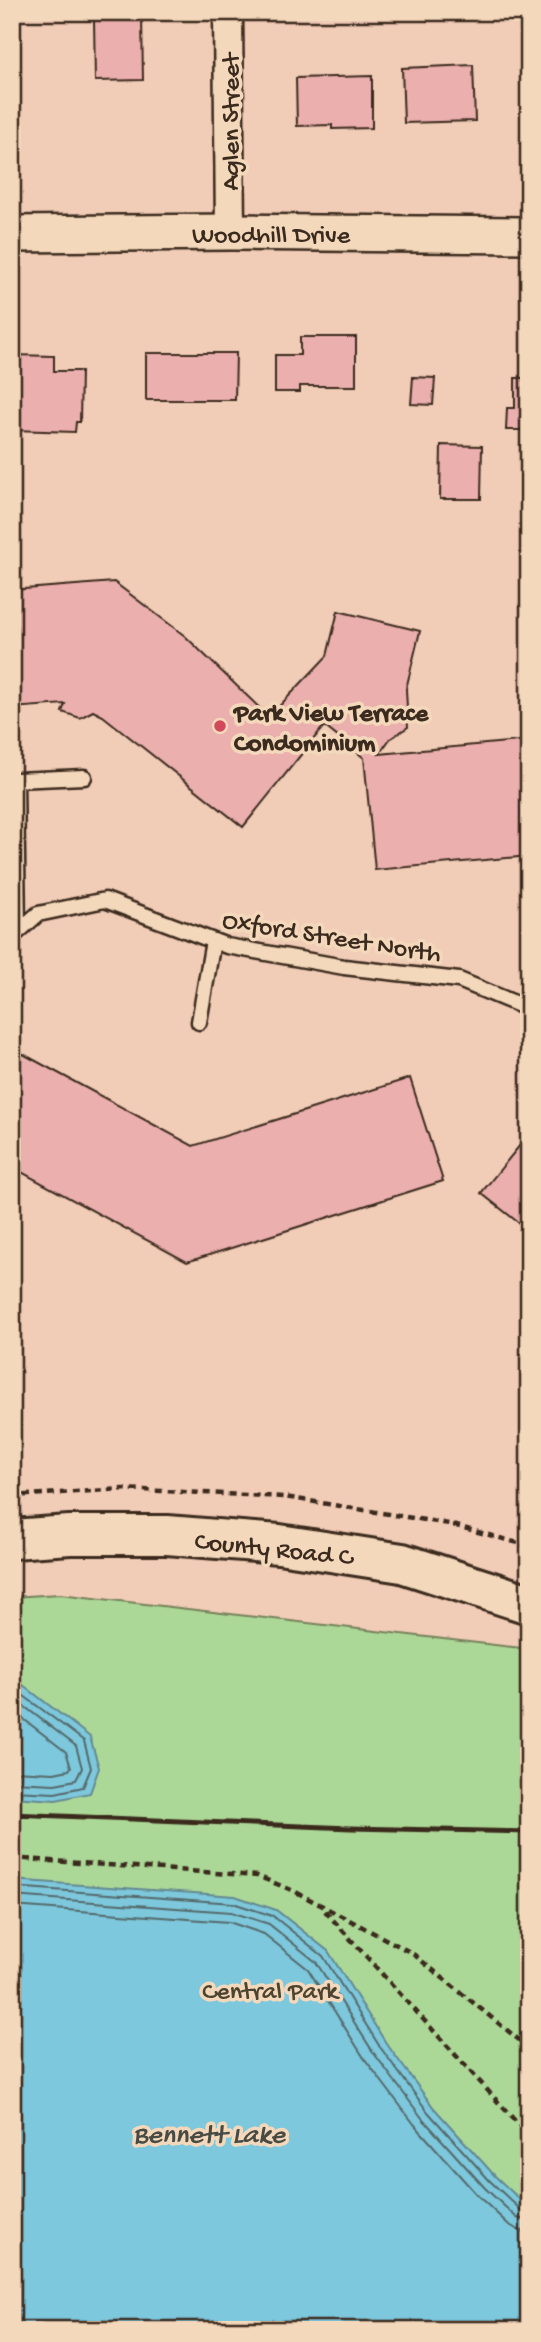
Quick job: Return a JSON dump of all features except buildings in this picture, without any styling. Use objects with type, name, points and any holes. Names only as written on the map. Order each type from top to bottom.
[{"type":"main road","name":"County Road C","points":[[12,1539],[70,1535],[167,1535],[279,1544],[402,1563],[529,1604]]},
{"type":"street","name":"Aglen Street","points":[[228,12],[230,232]]},
{"type":"street","name":"Woodhill Drive","points":[[12,234],[230,232],[529,235]]},
{"type":"lane","points":[[15,934],[16,780],[84,777]]},
{"type":"lane","name":"Oxford Street North","points":[[15,934],[38,914],[105,900],[227,946],[344,967],[459,980],[529,1009]]},
{"type":"lane","points":[[199,1022],[213,941]]},
{"type":"path","points":[[12,1858],[257,1876],[294,1891],[412,1953],[529,2048]]},
{"type":"path","points":[[322,1907],[529,2136]]},
{"type":"green space","name":"Central Park","points":[[60,1594],[529,1649],[529,2330],[12,2330],[12,1597]]},
{"type":"water","points":[[12,1680],[19,1682],[90,1737],[99,1768],[90,1793],[56,1800],[12,1797]]},
{"type":"water","name":"Bennett Lake","points":[[12,1880],[235,1896],[276,1910],[328,1951],[386,2043],[434,2108],[495,2176],[529,2208],[529,2330],[12,2330]]},
{"type":"railway","points":[[12,1814],[351,1828],[529,1832]]},
{"type":"place","name":"Park View Terrace Condominium","points":[[220,726]]}]
